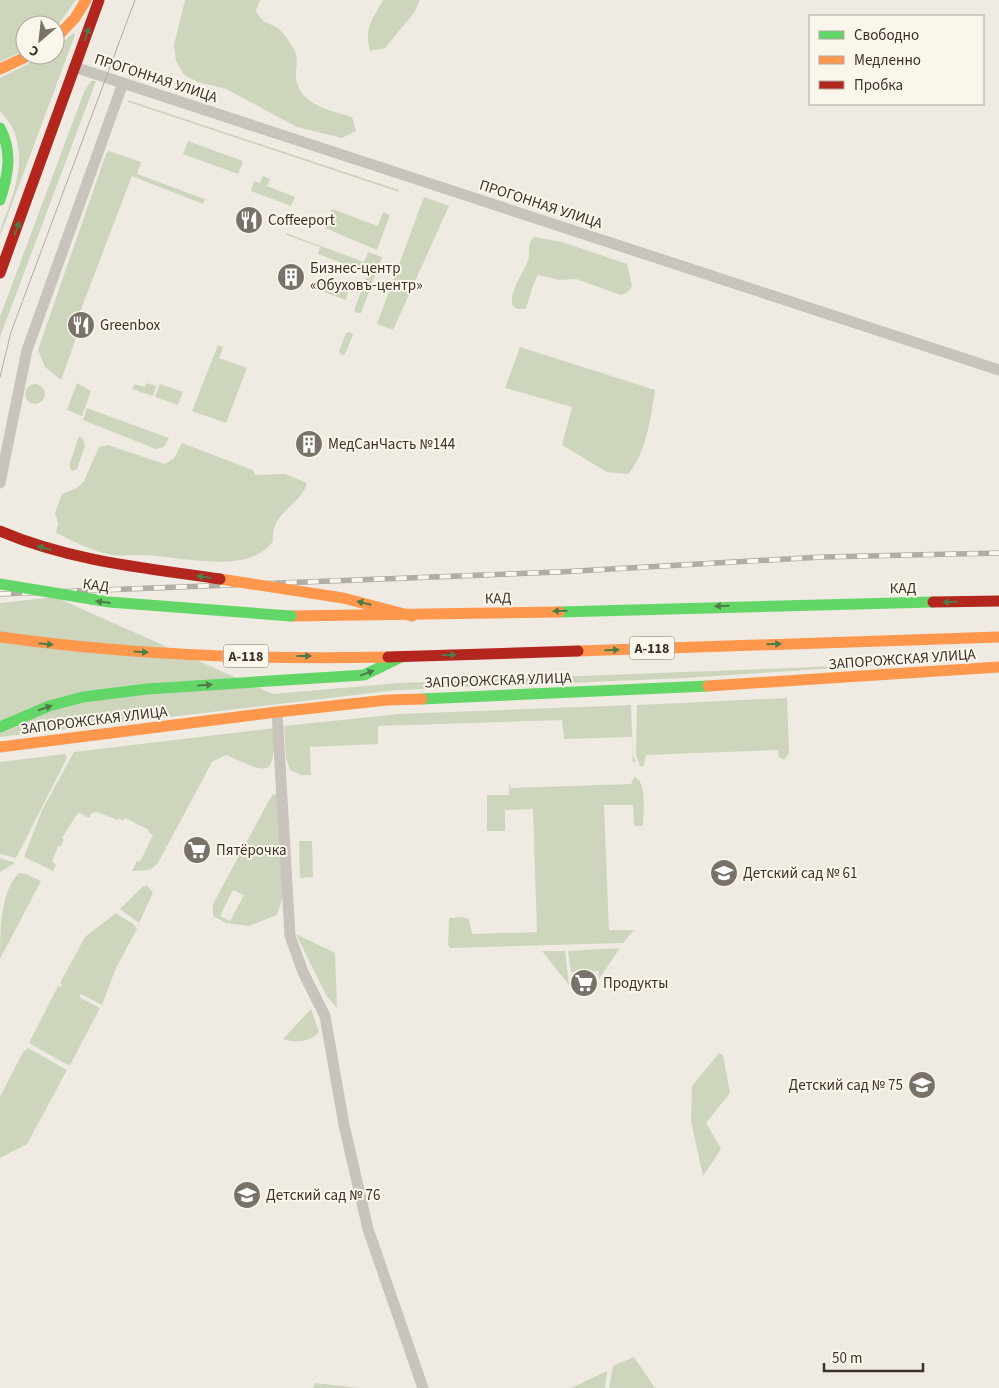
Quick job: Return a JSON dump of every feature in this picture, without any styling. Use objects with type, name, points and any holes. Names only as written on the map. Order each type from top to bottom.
[{"type":"main road","points":[[65,28],[75,18],[86,0]]},
{"type":"main road","points":[[0,273],[99,0]]},
{"type":"main road","points":[[0,69],[15,62]]},
{"type":"main road","points":[[0,128],[5,137],[9,158],[6,183],[0,200]]},
{"type":"main road","points":[[0,531],[33,545],[82,557],[342,598],[412,616]]},
{"type":"main road","name":"КАД","points":[[0,584],[80,599],[180,611],[291,616],[412,616],[999,601]]},
{"type":"main road","name":"А-118","points":[[0,638],[92,649],[185,655],[401,657],[999,637]]},
{"type":"main road","points":[[0,726],[49,706],[83,697],[147,689],[364,675],[401,657]]},
{"type":"main road","name":"ЗАПОРОЖСКАЯ УЛИЦА","points":[[0,747],[387,700],[652,690],[999,667]]},
{"type":"street","name":"ПРОГОННАЯ УЛИЦА","points":[[74,67],[999,370]]},
{"type":"street","points":[[0,483],[27,350],[124,83]]},
{"type":"street","points":[[277,712],[290,936],[303,972],[325,1016],[344,1125],[368,1229],[422,1388]]},
{"type":"green space","points":[[0,0],[76,0],[65,15],[15,15],[15,55],[0,62]]},
{"type":"green space","points":[[185,0],[260,0],[256,11],[264,22],[281,31],[295,52],[297,59],[296,77],[298,87],[303,95],[317,105],[352,117],[356,131],[342,138],[297,127],[226,89],[198,82],[184,75],[176,61],[174,45]]},
{"type":"green space","points":[[383,0],[420,0],[414,13],[385,48],[370,51],[368,35],[370,24]]},
{"type":"green space","points":[[74,33],[75,35],[65,62],[65,40]]},
{"type":"green space","points":[[26,65],[64,65],[0,236],[13,194],[19,169],[19,157],[18,144],[14,133],[9,122],[0,111],[0,78]]},
{"type":"green space","points":[[91,81],[96,81],[0,337],[0,317],[84,92]]},
{"type":"green space","points":[[128,100],[399,190],[399,192],[128,102]]},
{"type":"green space","points":[[188,141],[243,161],[238,174],[183,154]]},
{"type":"green space","points":[[109,151],[141,162],[137,174],[205,199],[203,204],[132,176],[75,325],[80,327],[61,380],[45,367],[38,350],[106,154]]},
{"type":"green space","points":[[263,176],[270,179],[267,186],[295,197],[291,206],[251,191],[254,181],[260,183]]},
{"type":"green space","points":[[424,197],[449,206],[393,330],[377,324]]},
{"type":"green space","points":[[332,209],[378,226],[383,212],[390,215],[377,250],[325,228]]},
{"type":"green space","points":[[286,233],[364,262],[368,252],[382,257],[361,313],[357,313],[354,310],[368,273],[318,254],[320,247],[286,235]]},
{"type":"green space","points":[[534,237],[562,242],[627,264],[632,286],[628,292],[621,295],[576,279],[560,280],[538,275],[525,309],[517,309],[512,305],[513,293],[526,266],[529,245]]},
{"type":"green space","points":[[321,282],[348,293],[346,300],[318,290]]},
{"type":"green space","points":[[350,332],[353,335],[345,354],[342,355],[339,352],[346,333]]},
{"type":"green space","points":[[218,345],[223,347],[219,358],[247,368],[226,423],[192,411]]},
{"type":"green space","points":[[520,347],[655,390],[643,446],[634,466],[628,474],[607,472],[562,445],[572,407],[505,388]]},
{"type":"green space","points":[[77,383],[91,391],[82,416],[67,410]]},
{"type":"green space","points":[[146,383],[156,386],[153,396],[132,389],[134,384],[145,387]]},
{"type":"green space","points":[[35,384],[42,387],[45,394],[42,401],[35,404],[28,401],[25,394],[28,387]]},
{"type":"green space","points":[[160,384],[183,392],[178,405],[155,397]]},
{"type":"green space","points":[[87,408],[169,438],[164,447],[156,449],[83,420]]},
{"type":"green space","points":[[79,436],[83,439],[85,446],[77,469],[72,471],[69,466]]},
{"type":"green space","points":[[182,443],[253,470],[255,475],[285,474],[307,483],[304,491],[276,523],[273,531],[273,541],[262,552],[247,558],[211,562],[154,556],[115,556],[90,549],[56,533],[58,523],[55,513],[62,494],[77,488],[84,481],[99,447],[108,445],[165,464],[174,458]]},
{"type":"green space","points":[[55,597],[273,694],[398,683],[893,664],[687,678],[397,690],[0,737],[0,603]]},
{"type":"green space","points":[[787,698],[789,753],[784,760],[779,757],[778,750],[646,755],[644,766],[640,766],[636,755],[637,705]]},
{"type":"green space","points":[[631,705],[633,755],[636,761],[633,763],[632,737],[564,739],[562,720],[378,726],[378,744],[310,747],[311,775],[301,775],[290,770],[286,757],[284,726],[399,714]]},
{"type":"green space","points":[[274,728],[273,757],[270,765],[266,768],[251,766],[226,755],[212,762],[154,867],[146,870],[132,871],[137,861],[140,862],[153,835],[148,832],[149,830],[125,818],[123,821],[119,818],[118,820],[96,812],[92,813],[89,818],[80,813],[77,814],[62,838],[64,840],[60,847],[58,846],[52,862],[56,864],[53,871],[24,857],[42,810],[74,752]]},
{"type":"green space","points":[[65,754],[67,758],[16,858],[0,854],[0,762]]},
{"type":"green space","points":[[634,777],[638,780],[643,791],[643,826],[635,826],[634,824],[633,805],[604,805],[609,930],[634,930],[623,943],[450,948],[448,945],[449,918],[462,917],[469,919],[472,934],[537,932],[533,809],[505,810],[505,831],[487,831],[487,795],[509,795],[509,782],[511,788],[631,784]]},
{"type":"green space","points":[[272,795],[278,795],[281,817],[282,899],[277,915],[249,926],[226,923],[213,916],[213,904]],"holes":[[[233,890],[244,895],[230,921],[220,916]]]},
{"type":"green space","points":[[299,841],[312,841],[313,877],[300,878]]},
{"type":"green space","points":[[0,858],[15,863],[0,872]]},
{"type":"green space","points":[[19,873],[41,881],[0,959],[2,913],[8,891]]},
{"type":"green space","points":[[147,885],[153,893],[139,923],[120,909],[142,887]]},
{"type":"green space","points":[[116,913],[133,924],[137,929],[116,968],[102,1005],[81,994],[79,997],[100,1008],[70,1065],[68,1065],[29,1043],[58,986],[61,987],[60,983],[85,937]]},
{"type":"green space","points":[[296,934],[335,953],[337,1008],[326,995]]},
{"type":"green space","points":[[620,948],[599,979],[599,971],[571,972],[568,951]]},
{"type":"green space","points":[[542,951],[565,951],[569,985]]},
{"type":"green space","points":[[311,1009],[319,1032],[312,1038],[302,1041],[283,1039]]},
{"type":"green space","points":[[28,1048],[67,1070],[27,1144],[0,1158],[0,1097],[23,1052]]},
{"type":"green space","points":[[719,1053],[723,1055],[730,1093],[706,1123],[721,1149],[703,1176],[691,1121],[692,1086]]},
{"type":"green space","points":[[634,1357],[655,1388],[609,1388],[613,1366]]},
{"type":"green space","points":[[607,1371],[605,1388],[571,1388]]},
{"type":"green space","points":[[315,1383],[359,1388],[313,1388]]},
{"type":"tram line","points":[[0,377],[11,332],[135,0]]},
{"type":"railway","points":[[0,594],[559,572],[822,557],[999,553]]},
{"type":"traffic: fast","points":[[0,128],[7,146],[8,155],[7,173],[0,200]]},
{"type":"traffic: fast","points":[[0,584],[109,602],[291,616]]},
{"type":"traffic: fast","points":[[559,612],[933,602]]},
{"type":"traffic: fast","points":[[0,727],[49,706],[83,697],[147,689],[364,675],[401,657]]},
{"type":"traffic: fast","points":[[422,699],[708,686]]},
{"type":"traffic: slow","points":[[65,28],[75,18],[86,0]]},
{"type":"traffic: slow","points":[[0,69],[15,62]]},
{"type":"traffic: slow","points":[[220,579],[343,598],[412,616]]},
{"type":"traffic: slow","points":[[291,616],[559,612]]},
{"type":"traffic: slow","points":[[0,637],[97,648],[194,655],[291,658],[388,657]]},
{"type":"traffic: slow","points":[[578,651],[999,637]]},
{"type":"traffic: slow","points":[[708,686],[999,667]]},
{"type":"traffic: slow","points":[[0,747],[277,712],[387,700],[422,699]]},
{"type":"traffic: jam","points":[[0,273],[99,0]]},
{"type":"traffic: jam","points":[[0,531],[54,550],[108,562],[220,579]]},
{"type":"traffic: jam","points":[[933,602],[999,601]]},
{"type":"traffic: jam","points":[[388,657],[578,651]]},
{"type":"place","name":"Coffeeport","points":[[249,220]]},
{"type":"place","name":"Бизнес-центр «Обуховъ-центр»","points":[[291,277]]},
{"type":"place","name":"Greenbox","points":[[81,325]]},
{"type":"place","name":"МедСанЧасть №144","points":[[309,444]]},
{"type":"place","name":"Пятёрочка","points":[[197,850]]},
{"type":"place","name":"Детский сад № 61","points":[[724,873]]},
{"type":"place","name":"Продукты","points":[[584,983]]},
{"type":"place","name":"Детский сад № 75","points":[[922,1085]]},
{"type":"place","name":"Детский сад № 76","points":[[247,1195]]}]
